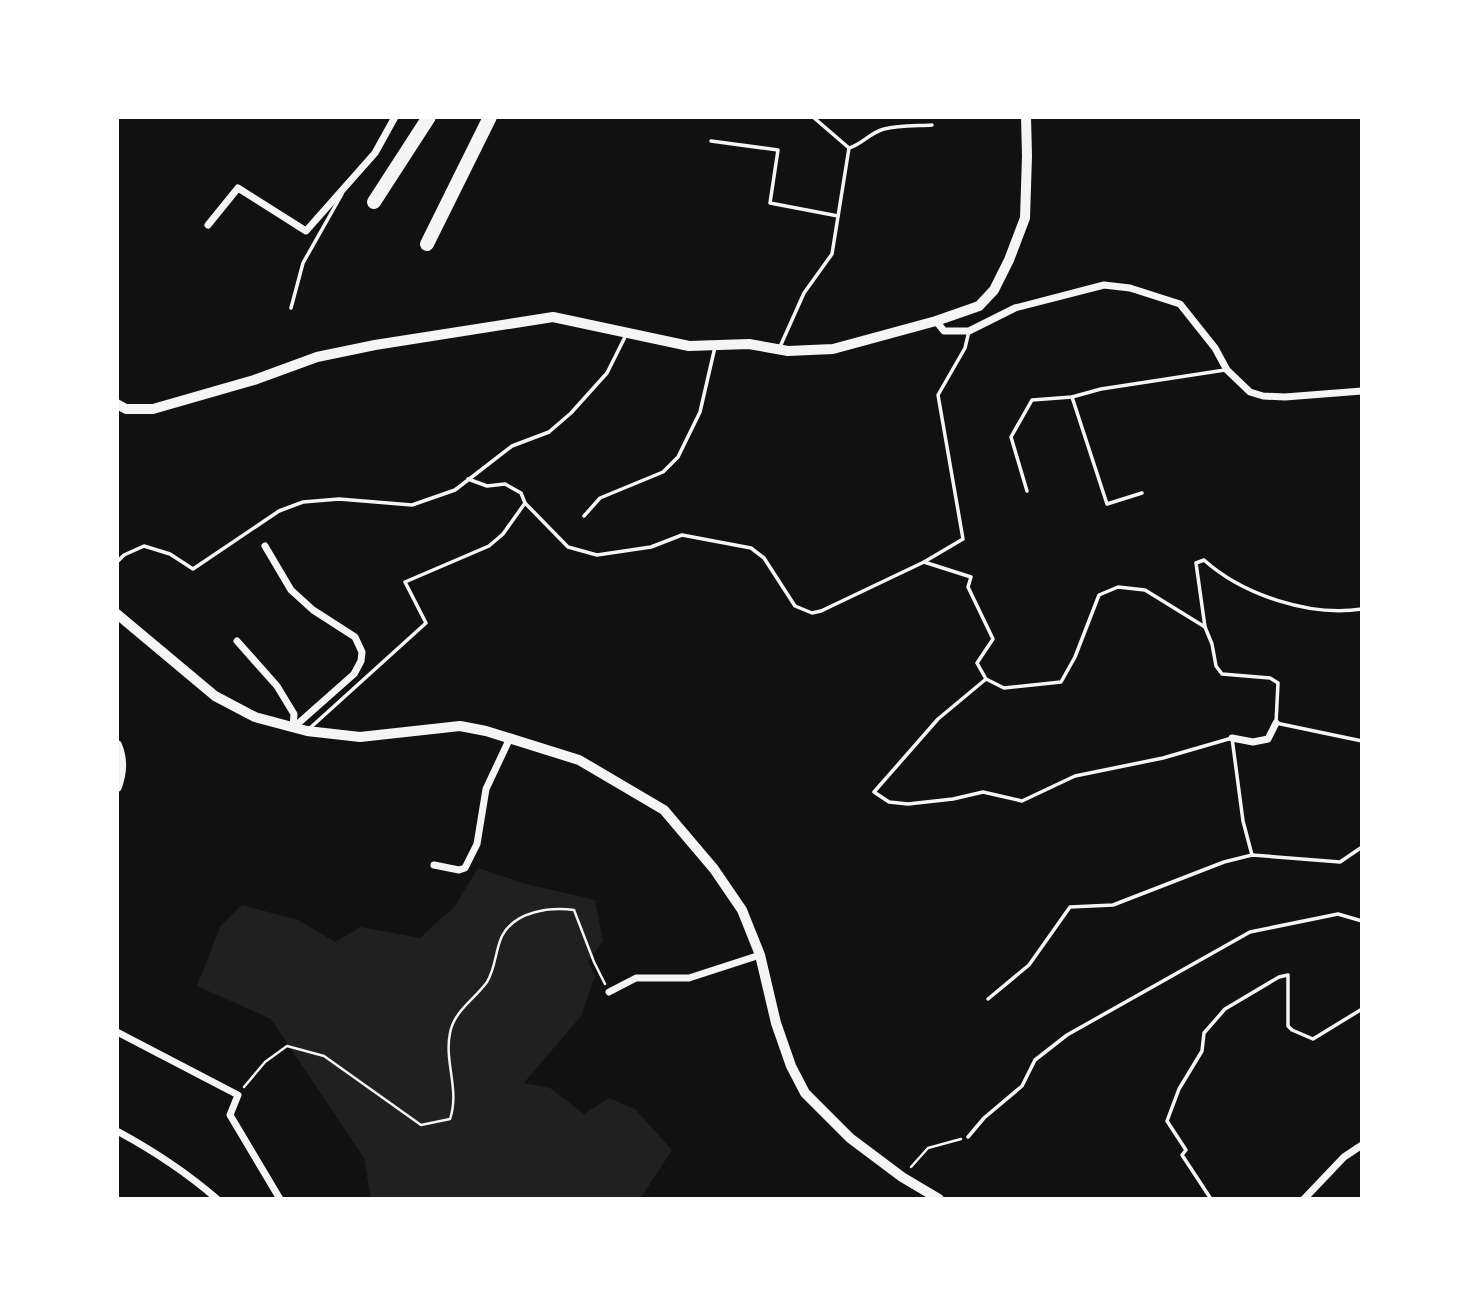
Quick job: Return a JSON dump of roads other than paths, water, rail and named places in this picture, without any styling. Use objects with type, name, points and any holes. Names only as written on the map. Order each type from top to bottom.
[{"type":"highway","points":[[374,202],[429,117]]},
{"type":"highway","points":[[427,244],[490,117]]},
{"type":"street","points":[[208,225],[237,188],[306,231],[375,153],[395,117]]},
{"type":"street","points":[[117,404],[126,409],[153,409],[254,380],[317,357],[374,345],[552,317],[689,346],[749,344],[788,351],[833,349],[936,321],[979,306],[994,290],[1009,260],[1025,218],[1026,117]]},
{"type":"street","points":[[936,321],[944,331],[970,331],[1016,308],[1104,285],[1130,288],[1180,304],[1215,348],[1227,370],[1250,391],[1263,397],[1362,391]]},
{"type":"street","points":[[265,546],[291,590],[313,610],[355,637],[362,652],[361,661],[354,674],[293,727]]},
{"type":"street","points":[[117,614],[215,696],[255,717],[307,731],[360,737],[460,726],[510,738],[579,760],[664,810],[714,869],[742,909],[760,955],[776,1023],[791,1066],[805,1093],[850,1138],[902,1177],[939,1199]]},
{"type":"street","points":[[237,641],[277,686],[294,714],[293,727]]},
{"type":"street","points":[[1232,738],[1253,742],[1268,739],[1276,723]]},
{"type":"street","points":[[434,865],[459,870],[465,868],[477,844],[486,789],[510,738]]},
{"type":"street","points":[[117,745],[121,754],[122,773],[117,787]]},
{"type":"street","points":[[608,992],[636,978],[689,978],[760,955]]},
{"type":"street","points":[[117,1032],[238,1096],[230,1115],[279,1199]]},
{"type":"street","points":[[117,1131],[152,1149],[187,1172],[217,1199]]},
{"type":"street","points":[[1304,1199],[1344,1157],[1362,1144]]},
{"type":"lane","points":[[813,117],[849,148]]},
{"type":"lane","points":[[849,148],[884,129],[932,125]]},
{"type":"lane","points":[[711,141],[778,150],[770,202],[838,216]]},
{"type":"lane","points":[[779,350],[804,293],[832,254],[849,148]]},
{"type":"lane","points":[[291,308],[303,262],[346,186]]},
{"type":"lane","points":[[468,479],[487,486],[505,484],[521,493],[526,503],[568,547],[597,555],[651,547],[682,536],[751,548],[764,558],[795,606],[811,613],[924,562],[963,539],[938,395],[965,348],[970,331]]},
{"type":"lane","points":[[117,562],[124,555],[144,546],[170,554],[193,569],[279,511],[303,502],[339,499],[412,505],[455,490],[512,446],[549,432],[571,413],[607,373],[627,334]]},
{"type":"lane","points":[[584,516],[600,498],[663,472],[678,457],[700,412],[716,345]]},
{"type":"lane","points":[[1027,491],[1012,437],[1032,400],[1072,397],[1101,389],[1227,370]]},
{"type":"lane","points":[[1072,397],[1107,504],[1142,493]]},
{"type":"lane","points":[[307,731],[426,623],[405,582],[489,546],[503,534],[526,503]]},
{"type":"lane","points":[[1362,609],[1342,612],[1272,599],[1220,574],[1204,560],[1196,563],[1205,627],[1212,643],[1216,666],[1222,674],[1270,678],[1278,682],[1276,723],[1362,741]]},
{"type":"lane","points":[[924,562],[971,577],[968,587],[993,639],[977,663],[986,679],[1004,688],[1061,682],[1075,657],[1099,595],[1118,587],[1145,590],[1205,627]]},
{"type":"lane","points":[[986,679],[938,719],[874,792],[889,803],[908,804],[953,799],[984,792],[1021,801],[1075,776],[1163,758],[1232,738],[1243,821],[1252,855]]},
{"type":"lane","points":[[988,999],[1029,965],[1070,907],[1113,905],[1224,862],[1252,855],[1340,862],[1362,847]]},
{"type":"lane","points":[[968,1137],[984,1118],[1022,1086],[1035,1060],[1067,1035],[1250,933],[1338,914],[1362,920]]},
{"type":"lane","points":[[1211,1199],[1182,1155],[1186,1150],[1167,1121],[1179,1089],[1202,1051],[1204,1033],[1225,1009],[1279,977],[1288,975],[1288,1026],[1292,1030],[1313,1039],[1362,1009]]}]
